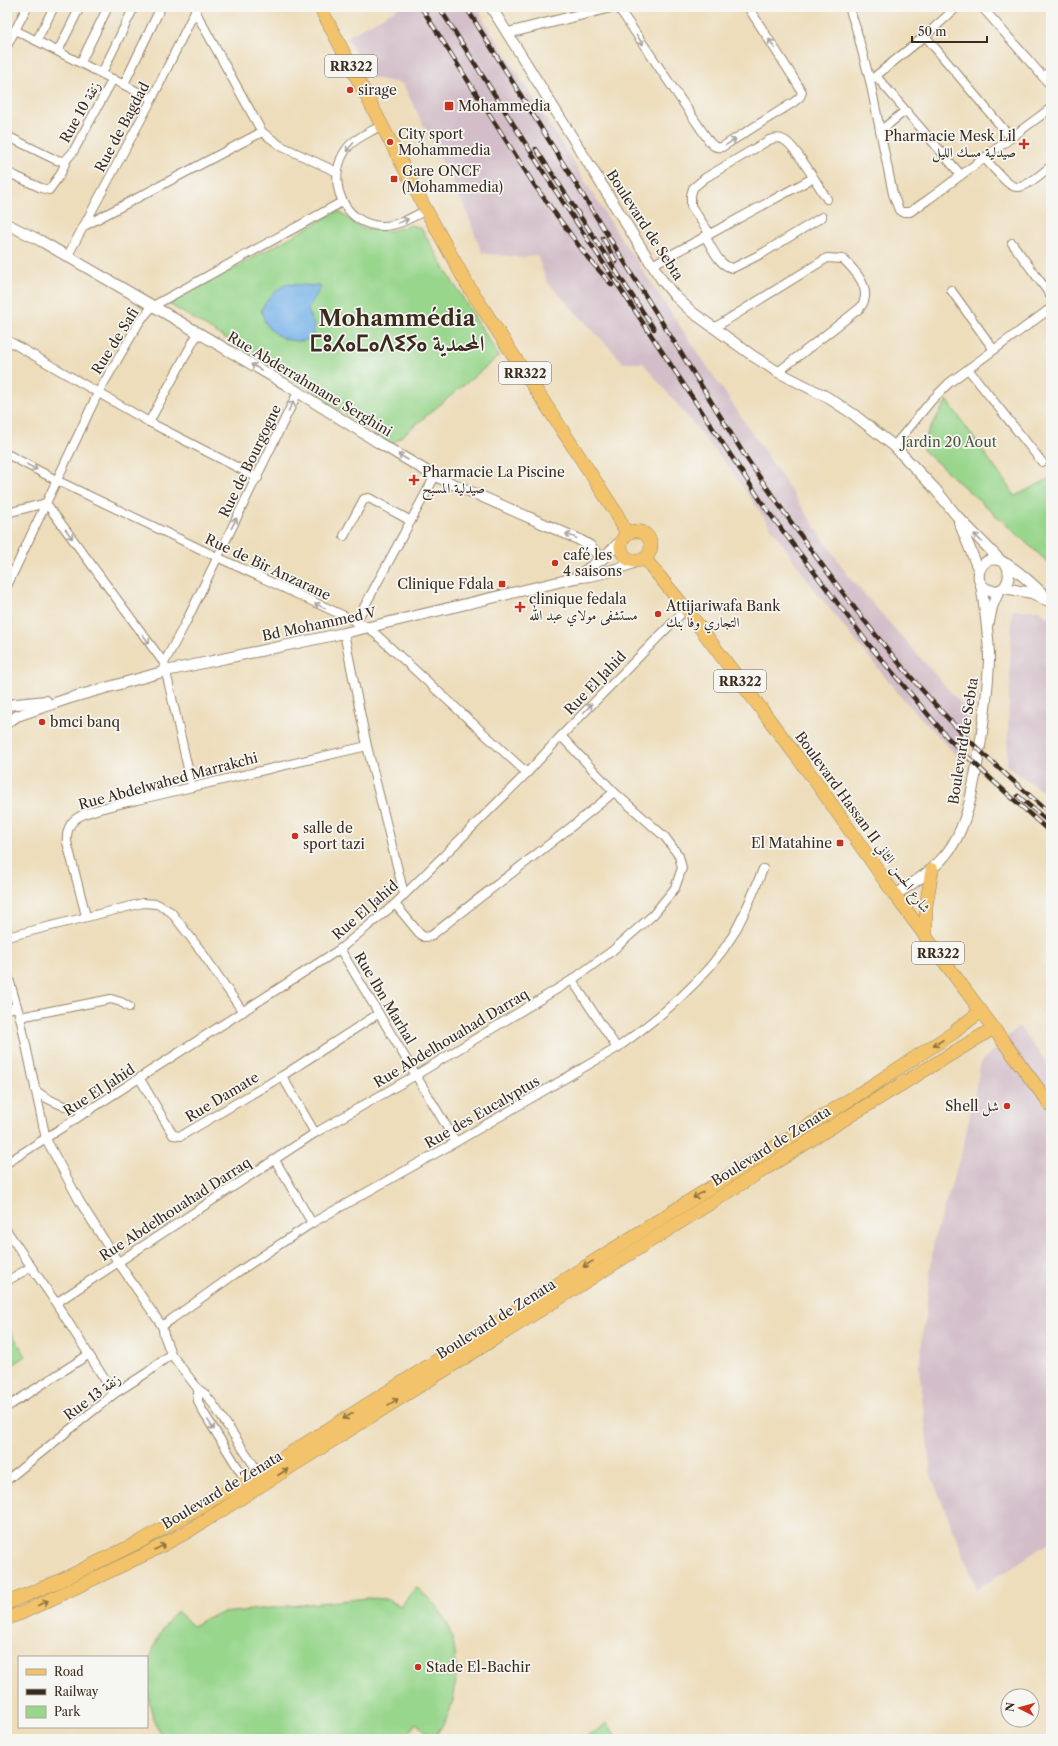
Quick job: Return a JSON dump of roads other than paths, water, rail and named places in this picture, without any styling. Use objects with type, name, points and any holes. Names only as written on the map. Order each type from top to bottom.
[{"type":"main road","name":"RR322","points":[[320,7],[426,210],[467,284],[615,511],[624,537],[620,546],[623,555],[627,559],[640,560]]},
{"type":"main road","points":[[624,537],[637,531],[647,535],[650,539],[651,550],[640,560]]},
{"type":"main road","name":"Boulevard Hassan II شارع الحسن الثاني","points":[[640,560],[686,609],[816,782],[895,896],[1051,1106]]},
{"type":"main road","points":[[926,938],[926,906],[932,870]]},
{"type":"main road","name":"Boulevard de Zenata","points":[[761,1164],[953,1033],[981,1011]]},
{"type":"main road","name":"Boulevard de Zenata","points":[[7,1618],[22,1613],[146,1554],[187,1532],[220,1511],[249,1486],[761,1164],[994,1028]]},
{"type":"main road","points":[[953,1033],[962,1047]]},
{"type":"main road","name":"Boulevard de Zenata","points":[[7,1602],[59,1581],[141,1541],[213,1500],[249,1486]]},
{"type":"main road","points":[[213,1500],[220,1511]]},
{"type":"street","points":[[8,40],[16,30],[27,7]]},
{"type":"street","points":[[37,40],[54,7]]},
{"type":"street","points":[[58,51],[80,7]]},
{"type":"street","points":[[81,62],[108,7]]},
{"type":"street","points":[[102,73],[134,7]]},
{"type":"street","name":"Boulevard de Sebta","points":[[492,7],[652,265],[674,295],[692,312],[753,356],[778,372],[827,397],[872,427],[894,446],[936,489],[956,515],[1004,563],[1037,588],[1051,602]]},
{"type":"street","points":[[508,33],[611,7]]},
{"type":"street","points":[[618,7],[712,146],[719,148],[789,105],[801,95],[793,77],[748,7]]},
{"type":"street","points":[[873,78],[925,36],[957,7]]},
{"type":"street","points":[[982,7],[1051,86]]},
{"type":"street","points":[[124,84],[157,8]]},
{"type":"street","points":[[851,8],[873,78],[880,132],[893,194],[899,210],[902,212],[910,212],[985,159],[1051,108]]},
{"type":"street","points":[[196,9],[262,132],[281,146],[337,172]]},
{"type":"street","name":"Rue de Bagdad","points":[[67,257],[86,225],[152,99],[196,9]]},
{"type":"street","points":[[16,30],[152,99]]},
{"type":"street","points":[[925,36],[1011,138]]},
{"type":"street","points":[[1043,77],[1051,70]]},
{"type":"street","name":"Rue 10 زنقة","points":[[7,136],[61,161],[67,159],[113,78]]},
{"type":"street","points":[[873,78],[905,110],[961,175]]},
{"type":"street","points":[[880,132],[905,110]]},
{"type":"street","points":[[382,125],[354,141],[348,147],[339,163],[336,181],[342,202],[360,220],[372,225],[382,226],[392,226],[426,210]]},
{"type":"street","points":[[86,225],[262,132]]},
{"type":"street","points":[[822,217],[763,253],[733,268],[729,268],[721,262],[691,206],[691,195],[693,188],[705,178],[769,140],[775,138],[786,141],[792,146],[827,199]]},
{"type":"street","points":[[7,172],[41,188],[49,190],[57,180],[67,159]]},
{"type":"street","points":[[985,159],[1008,183],[1015,187],[1025,186],[1051,166]]},
{"type":"street","points":[[652,265],[813,178]]},
{"type":"street","name":"Rue de Safi","points":[[7,586],[98,393],[140,321],[153,306],[342,202]]},
{"type":"street","name":"Rue Abderrahmane Serghini","points":[[7,224],[41,241],[153,306],[298,392],[435,476],[578,539],[590,546],[602,559]]},
{"type":"street","points":[[1012,243],[1051,296]]},
{"type":"street","points":[[714,328],[827,258],[843,259],[860,278],[863,285],[865,299],[864,303],[860,308],[778,372]]},
{"type":"street","points":[[952,290],[994,350]]},
{"type":"street","points":[[894,446],[940,391],[1051,308]]},
{"type":"street","points":[[149,422],[198,333]]},
{"type":"street","points":[[7,340],[149,422],[258,478]]},
{"type":"street","points":[[968,369],[1042,462]]},
{"type":"street","name":"Rue de Bourgogne","points":[[165,667],[217,557],[258,478],[298,392]]},
{"type":"street","name":"Rue de Bir Anzarane","points":[[7,454],[56,480],[368,627],[527,773]]},
{"type":"street","points":[[356,622],[435,476]]},
{"type":"street","points":[[344,536],[364,499],[368,498],[411,521]]},
{"type":"street","points":[[7,513],[46,503],[165,667],[192,786]]},
{"type":"street","name":"Boulevard de Sebta","points":[[956,515],[979,571]]},
{"type":"street","name":"Bd Mohammed V","points":[[575,578],[602,559],[624,537]]},
{"type":"street","points":[[1002,589],[1008,584],[1010,574],[1004,563],[995,559],[988,560],[982,565],[979,571],[979,580],[981,585],[990,590],[1002,589],[1032,594],[1051,602]]},
{"type":"street","name":"Bd Mohammed V","points":[[7,723],[17,716],[165,667],[344,633],[575,578],[601,574],[640,560]]},
{"type":"street","name":"Boulevard de Sebta","points":[[895,896],[932,870],[952,846],[966,815],[975,778],[988,680],[987,634],[981,585]]},
{"type":"street","name":"Boulevard de Sebta","points":[[987,634],[992,607],[1002,589]]},
{"type":"street","name":"Rue El Jahid","points":[[7,1163],[140,1079],[340,949],[395,904],[527,773],[561,736],[686,609]]},
{"type":"street","points":[[344,633],[367,746],[404,894]]},
{"type":"street","name":"Bd Mohammed V","points":[[7,705],[70,698]]},
{"type":"street","name":"Rue Abdelhouahad Darraq","points":[[56,1303],[315,1133],[416,1075],[572,980],[612,951],[653,915],[675,888],[680,875],[681,861],[668,841],[614,792],[561,736]]},
{"type":"street","name":"Rue Abdelwahed Marrakchi","points":[[86,916],[67,842],[67,830],[76,818],[97,810],[192,786],[367,746]]},
{"type":"street","points":[[395,904],[418,933],[424,937],[431,936],[578,822],[614,792]]},
{"type":"street","name":"Rue des Eucalyptus","points":[[162,1326],[235,1274],[312,1223],[456,1142],[617,1048],[658,1017],[696,981],[719,955],[733,934],[746,910],[763,869]]},
{"type":"street","points":[[7,937],[86,916],[142,903],[152,903],[161,906],[170,912],[201,951],[243,1012]]},
{"type":"street","name":"Rue Ibn Marhal","points":[[340,949],[456,1142]]},
{"type":"street","points":[[7,972],[20,1017],[46,1139],[80,1202],[118,1262],[162,1326],[171,1354],[198,1389],[205,1394],[213,1404],[262,1478]]},
{"type":"street","points":[[572,980],[617,1048]]},
{"type":"street","points":[[20,1017],[111,999],[121,1002],[129,1007]]},
{"type":"street","points":[[7,1009],[17,1007]]},
{"type":"street","points":[[315,1133],[282,1076],[378,1014]]},
{"type":"street","name":"Rue Damate","points":[[140,1079],[173,1135],[181,1136],[282,1076]]},
{"type":"street","points":[[35,1090],[49,1101],[61,1106],[88,1112]]},
{"type":"street","points":[[275,1160],[312,1223]]},
{"type":"street","points":[[7,1231],[56,1303],[88,1356],[114,1394]]},
{"type":"street","points":[[7,1281],[31,1267]]},
{"type":"street","name":"Rue 13 زنقة","points":[[7,1480],[114,1394],[148,1372],[171,1354]]},
{"type":"street","points":[[7,1407],[88,1356]]},
{"type":"street","points":[[198,1389],[198,1401],[202,1410],[249,1486]]},
{"type":"water","points":[[287,284],[315,286],[318,284],[321,287],[308,309],[314,324],[313,337],[308,340],[296,341],[284,338],[273,332],[264,320],[261,310],[263,306],[269,298]]},
{"type":"railway","points":[[421,7],[535,186],[588,258],[612,285]]},
{"type":"railway","points":[[439,7],[553,187],[767,510],[870,646],[948,738],[1051,833]]},
{"type":"railway","points":[[466,7],[745,456],[795,528],[847,598],[901,666],[981,752],[1051,814]]},
{"type":"railway","points":[[536,149],[654,329]]},
{"type":"railway","points":[[603,238],[616,262]]},
{"type":"railway","points":[[1018,796],[1051,824]]},
{"type":"place","name":"sirage","points":[[350,90]]},
{"type":"place","name":"Mohammedia","points":[[449,106]]},
{"type":"place","name":"City sport Mohammedia","points":[[390,142]]},
{"type":"place","name":"Pharmacie Mesk Lil صيدلية مسك الليل","points":[[1024,144]]},
{"type":"place","name":"Gare ONCF (Mohammedia)","points":[[394,179]]},
{"type":"place","name":"Pharmacie La Piscine صيدلية المسبح","points":[[414,480]]},
{"type":"place","name":"café les 4 saisons","points":[[555,563]]},
{"type":"place","name":"Clinique Fdala","points":[[502,584]]},
{"type":"place","name":"clinique fedala مستشفى مولاي عبد الله","points":[[520,607]]},
{"type":"place","name":"Attijariwafa Bank التجاري وفا بنك","points":[[658,614]]},
{"type":"place","name":"bmci banq","points":[[42,722]]},
{"type":"place","name":"salle de sport tazi","points":[[295,836]]},
{"type":"place","name":"El Matahine","points":[[840,843]]},
{"type":"place","name":"Shell شل","points":[[1007,1106]]},
{"type":"place","name":"Stade El-Bachir","points":[[418,1667]]},
{"type":"district","name":"Mohammédia ⵎⵓⵃⴰⵎⴰⴷⵉⵢⴰ المحمدية","points":[[397,330]]},
{"type":"park label","name":"Jardin 20 Aout","points":[[949,442]]}]
